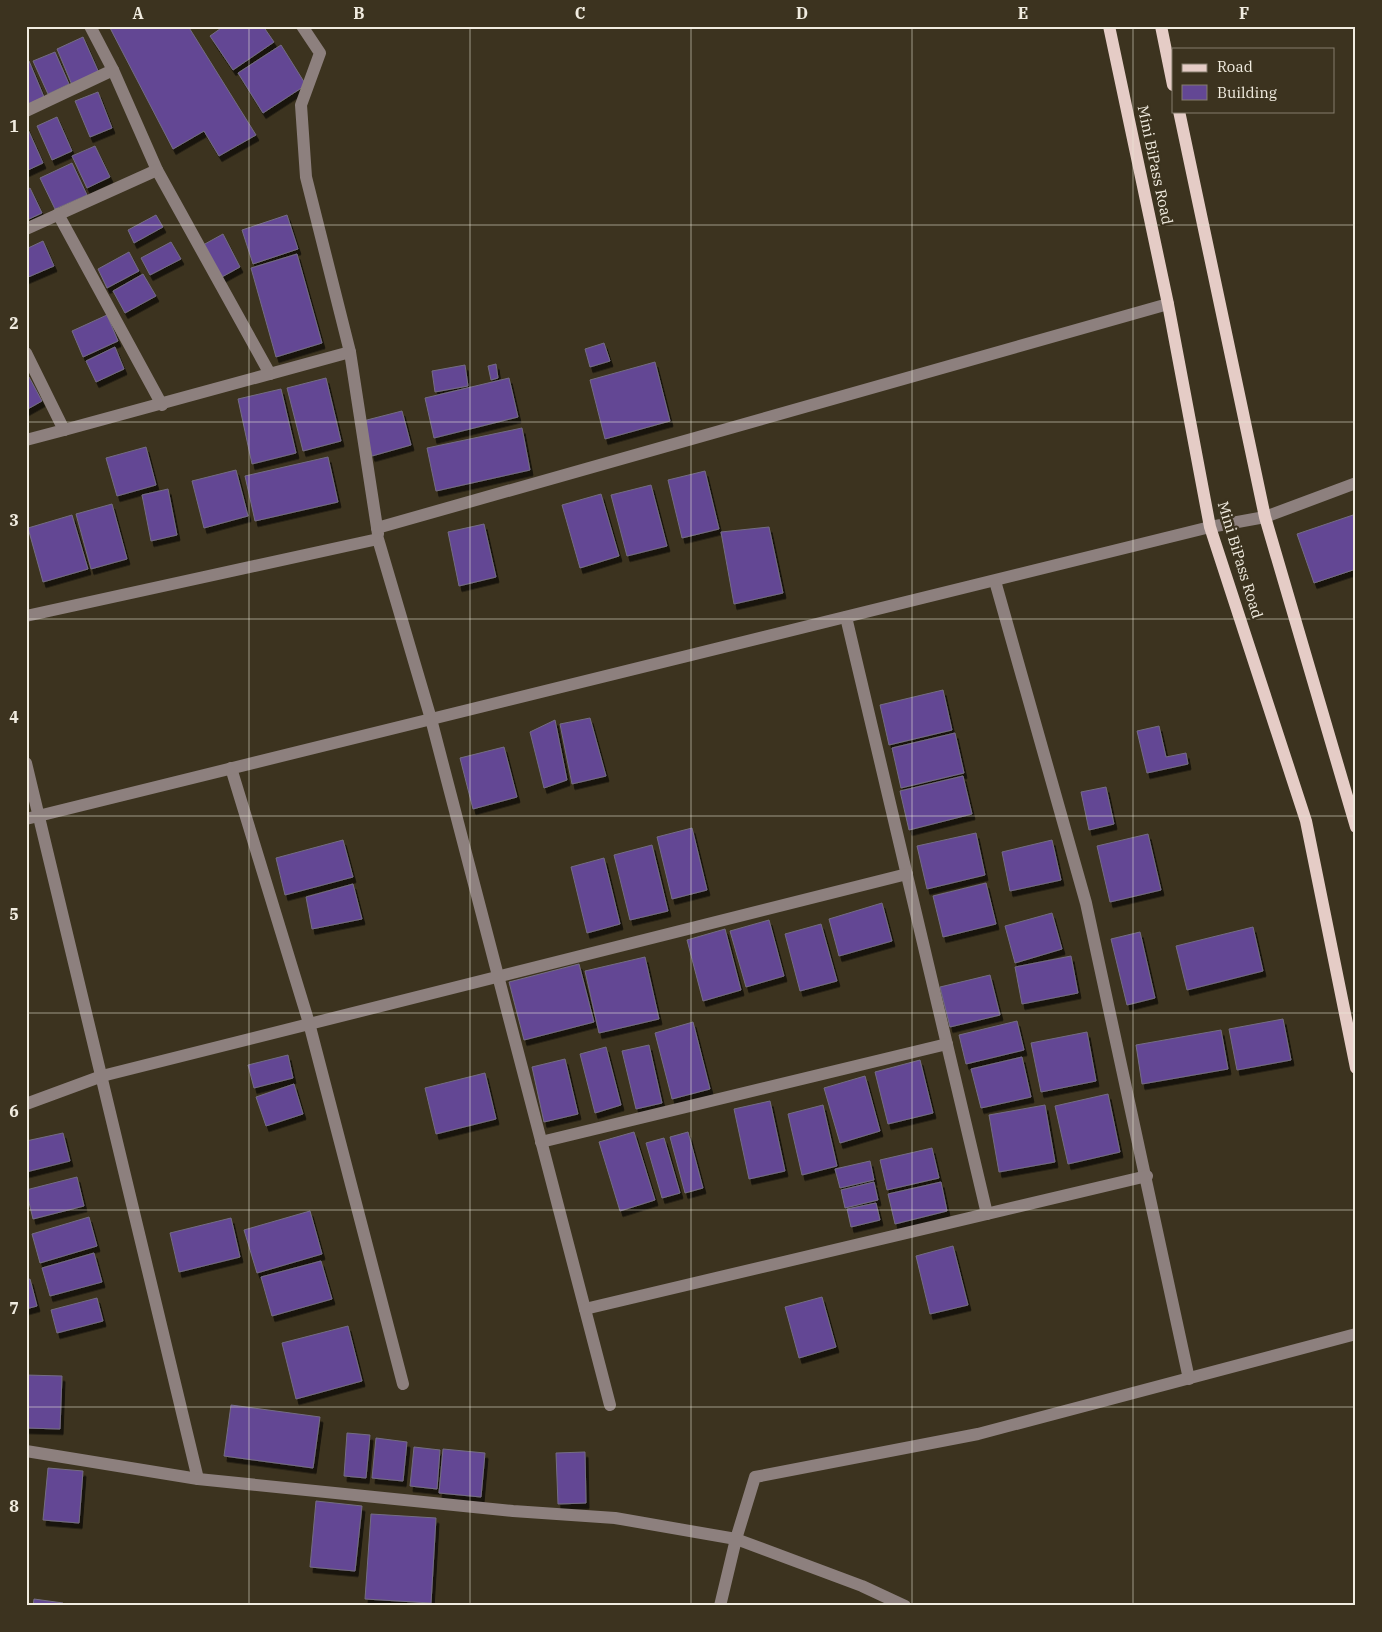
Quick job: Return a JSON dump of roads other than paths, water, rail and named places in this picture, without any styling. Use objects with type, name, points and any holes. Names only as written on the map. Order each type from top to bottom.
[{"type":"main road","name":"Mini BiPass Road","points":[[1109,26],[1168,304],[1210,527],[1306,821],[1356,1068]]},
{"type":"main road","points":[[1161,26],[1172,80]]},
{"type":"main road","points":[[1179,112],[1265,517],[1355,824]]},
{"type":"street","points":[[90,26],[113,70],[157,170],[270,374]]},
{"type":"street","points":[[302,26],[320,54],[301,105],[306,177],[350,352],[378,533],[431,719],[610,1405]]},
{"type":"street","points":[[26,111],[113,70]]},
{"type":"street","points":[[26,229],[157,170]]},
{"type":"street","points":[[58,214],[162,405]]},
{"type":"street","points":[[26,616],[378,533],[1168,304]]},
{"type":"street","points":[[26,440],[162,405],[350,352]]},
{"type":"street","points":[[26,353],[64,430]]},
{"type":"street","points":[[26,819],[1210,527],[1265,517],[1356,483]]},
{"type":"street","points":[[995,580],[1086,903],[1147,1176],[1189,1379]]},
{"type":"street","points":[[846,617],[988,1214]]},
{"type":"street","points":[[26,763],[198,1479]]},
{"type":"street","points":[[231,768],[309,1023],[403,1384]]},
{"type":"street","points":[[26,1104],[102,1076],[498,975],[907,874]]},
{"type":"street","points":[[541,1142],[948,1044]]},
{"type":"street","points":[[585,1309],[1147,1176]]},
{"type":"street","points":[[720,1606],[736,1539],[755,1477],[978,1434],[1356,1334]]},
{"type":"street","points":[[26,1452],[198,1479],[513,1511],[614,1518],[736,1539],[862,1586],[905,1606]]}]
